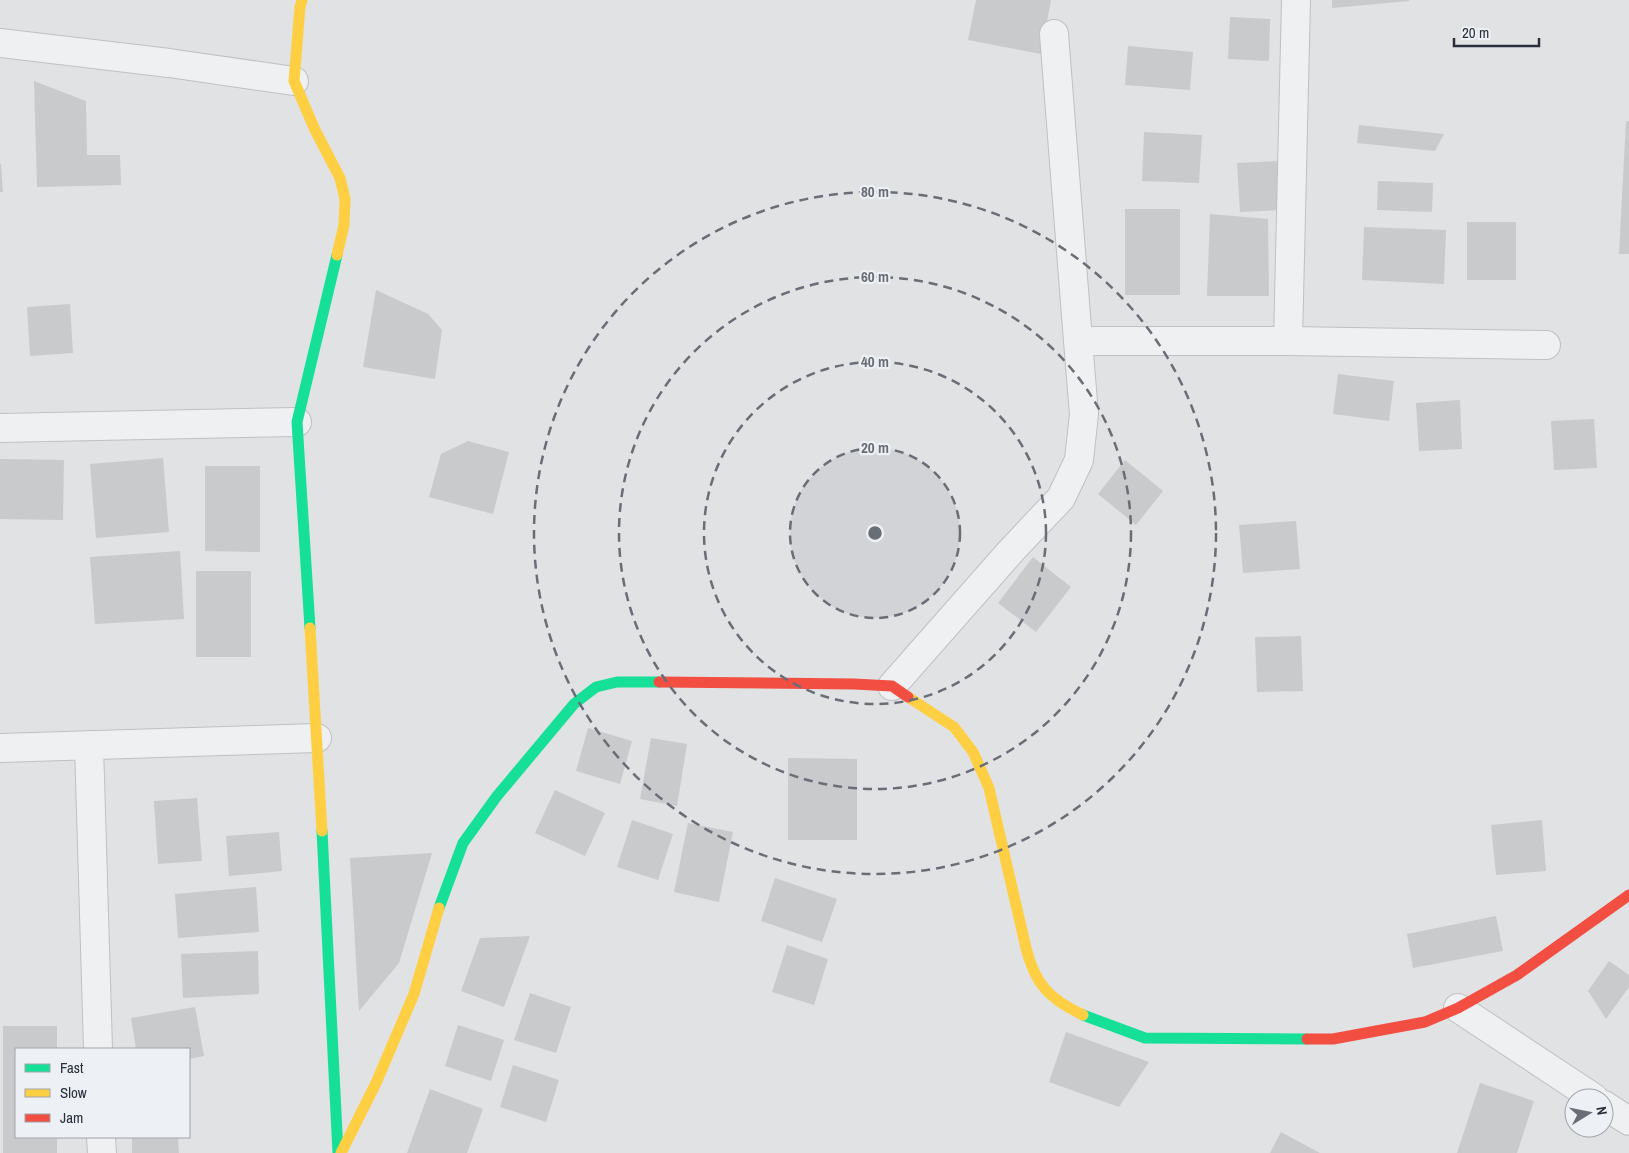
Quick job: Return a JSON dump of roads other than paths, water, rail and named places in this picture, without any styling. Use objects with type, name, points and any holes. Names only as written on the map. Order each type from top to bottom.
[{"type":"street","points":[[302,0],[294,81],[315,130],[340,178],[345,199],[344,224],[297,422],[340,1153]]},
{"type":"street","points":[[1288,341],[1296,0]]},
{"type":"street","points":[[892,686],[1011,550],[1061,498],[1079,460],[1084,414],[1054,34]]},
{"type":"street","points":[[0,43],[168,62],[294,81]]},
{"type":"street","points":[[1078,341],[1288,341],[1546,345]]},
{"type":"street","points":[[0,428],[297,422]]},
{"type":"street","points":[[340,1153],[376,1083],[414,994],[440,903],[463,843],[497,796],[574,704],[596,686],[617,682],[892,686],[954,727],[973,752],[989,788],[1015,905],[1031,964],[1040,986],[1069,1010],[1116,1029],[1146,1038],[1333,1039],[1425,1022],[1458,1008],[1517,975],[1629,894]]},
{"type":"street","points":[[0,748],[317,738]]},
{"type":"street","points":[[89,745],[98,1048]]},
{"type":"street","points":[[1458,1008],[1579,1088]]},
{"type":"street","points":[[1614,1111],[1629,1121]]},
{"type":"street","points":[[101,1138],[102,1153]]}]
